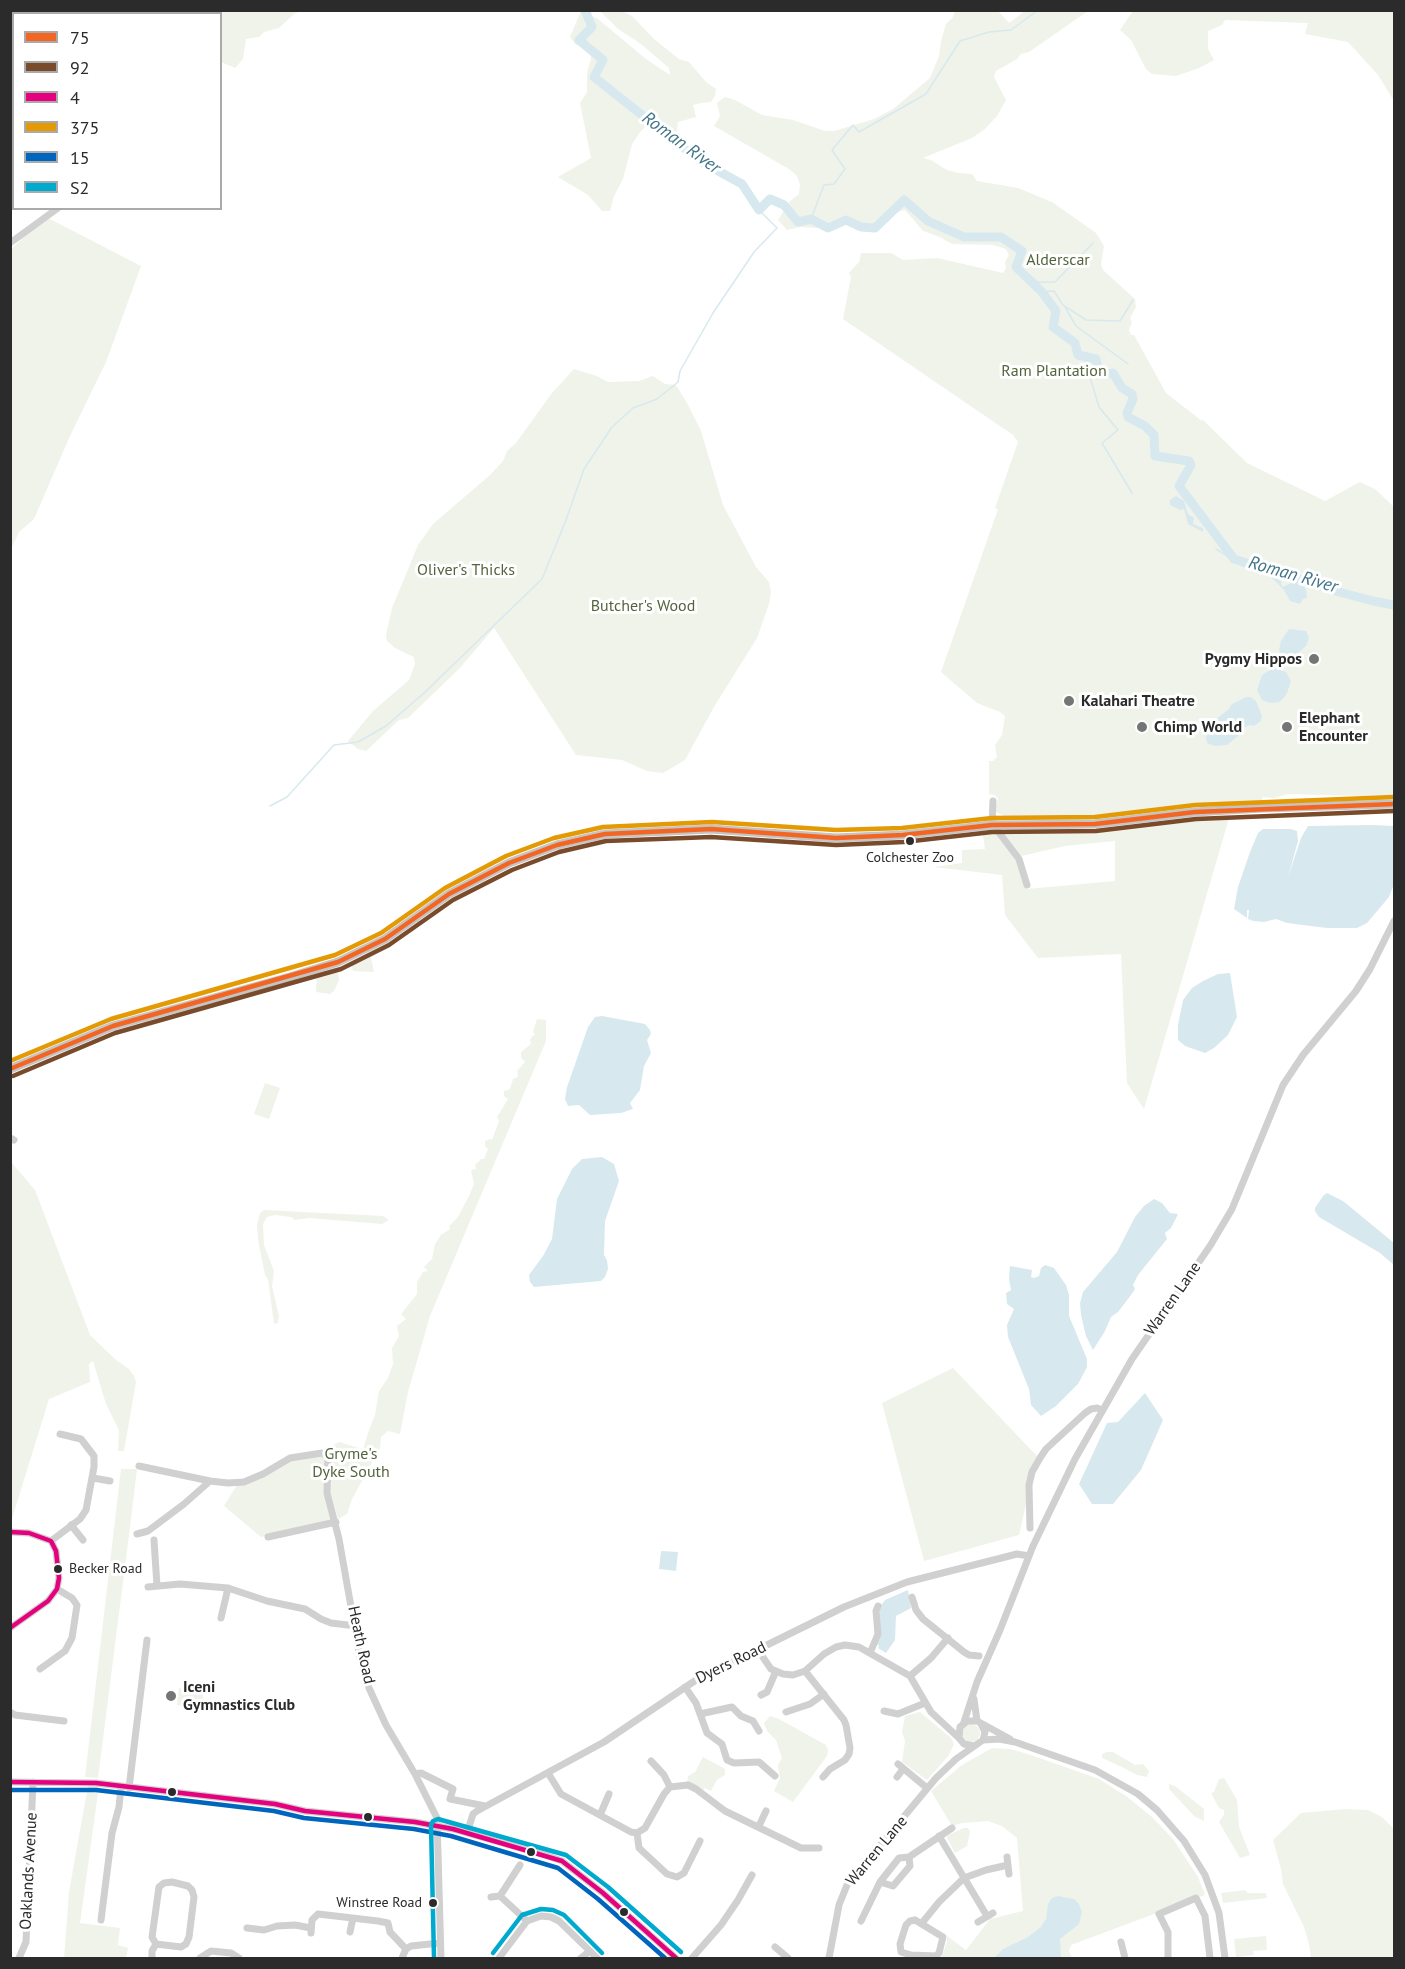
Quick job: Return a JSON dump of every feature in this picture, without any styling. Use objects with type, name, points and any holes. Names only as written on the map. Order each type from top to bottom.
[{"type":"main road","points":[[10,1069],[113,1026],[279,981],[346,959],[385,939],[449,894],[509,863],[556,845],[605,834],[711,830],[836,838],[903,835],[994,825],[1095,824],[1195,812],[1395,804]]},
{"type":"street","points":[[10,243],[55,210]]},
{"type":"street","points":[[993,801],[994,825],[1021,863],[1027,885]]},
{"type":"street","name":"Warren Lane","points":[[956,1759],[959,1729],[1029,1556],[1059,1491],[1132,1359],[1210,1246],[1232,1209],[1283,1085],[1303,1055],[1356,991],[1395,921]]},
{"type":"street","points":[[1030,1528],[1029,1485],[1032,1472],[1040,1458],[1046,1449],[1085,1413],[1091,1409],[1102,1410]]},
{"type":"street","points":[[51,1541],[80,1519],[86,1510],[93,1478],[94,1456],[89,1448],[81,1439],[60,1434]]},
{"type":"street","name":"Heath Road","points":[[210,1481],[228,1484],[244,1482],[264,1474],[290,1458],[326,1454],[329,1463],[327,1493],[336,1522],[361,1663],[369,1688],[386,1725],[415,1774],[437,1818],[438,1826]]},
{"type":"street","points":[[139,1467],[210,1481]]},
{"type":"street","points":[[93,1478],[110,1481]]},
{"type":"street","points":[[137,1533],[148,1531],[210,1481]]},
{"type":"street","points":[[268,1537],[336,1522]]},
{"type":"street","points":[[71,1525],[83,1540]]},
{"type":"street","points":[[10,1532],[29,1533],[51,1541],[58,1559],[59,1578],[57,1589],[48,1602],[10,1628]]},
{"type":"street","points":[[154,1540],[157,1586]]},
{"type":"street","name":"Dyers Road","points":[[467,1833],[473,1814],[604,1742],[685,1687],[861,1599],[884,1590],[1017,1554],[1029,1556]]},
{"type":"street","points":[[147,1587],[197,1585],[228,1588],[267,1601],[305,1609],[331,1623],[356,1626]]},
{"type":"street","points":[[221,1618],[228,1588]]},
{"type":"street","points":[[40,1669],[65,1651],[72,1638],[77,1605],[72,1598],[57,1589]]},
{"type":"street","points":[[912,1597],[916,1610],[921,1616],[964,1652],[976,1656],[971,1665]]},
{"type":"street","points":[[870,1653],[878,1634],[876,1611],[878,1606]]},
{"type":"street","points":[[910,1676],[948,1638]]},
{"type":"street","points":[[129,1788],[147,1640]]},
{"type":"street","points":[[758,1650],[767,1665],[776,1671],[793,1675],[805,1671],[824,1654],[840,1646],[855,1646],[910,1676],[925,1703],[940,1720],[964,1744],[974,1746]]},
{"type":"street","points":[[761,1695],[767,1692],[776,1671]]},
{"type":"street","points":[[805,1671],[844,1720],[850,1748],[845,1760],[830,1768],[823,1777]]},
{"type":"street","points":[[685,1687],[696,1703],[707,1733],[722,1744],[729,1761],[759,1762],[775,1776]]},
{"type":"street","name":"Warren Lane","points":[[829,1959],[837,1914],[847,1885],[927,1788],[956,1759],[983,1740],[985,1732],[979,1723],[974,1690]]},
{"type":"street","points":[[786,1712],[810,1704],[824,1694]]},
{"type":"street","points":[[887,1715],[902,1713],[925,1703]]},
{"type":"street","points":[[700,1714],[732,1707],[741,1716],[753,1721],[759,1731]]},
{"type":"street","points":[[10,1712],[64,1721]]},
{"type":"street","points":[[940,1720],[963,1723],[970,1720],[979,1723],[1015,1742],[1075,1762],[1119,1782],[1144,1799],[1172,1825],[1205,1875],[1219,1913],[1226,1959]]},
{"type":"street","points":[[983,1740],[1015,1742]]},
{"type":"street","points":[[651,1761],[664,1775],[670,1787]]},
{"type":"street","points":[[897,1777],[901,1767],[927,1788]]},
{"type":"street","points":[[415,1774],[421,1773],[453,1789],[450,1799],[485,1806]]},
{"type":"street","points":[[548,1773],[561,1794],[625,1829],[637,1833]]},
{"type":"street","points":[[10,1782],[96,1783],[438,1826],[467,1833],[545,1855],[569,1865],[676,1959]]},
{"type":"street","name":"Oaklands Avenue","points":[[19,1959],[26,1942],[33,1782]]},
{"type":"street","points":[[637,1833],[645,1828],[670,1787],[688,1785],[696,1788],[725,1810],[801,1848],[814,1846]]},
{"type":"street","points":[[101,1920],[112,1833],[119,1807],[121,1787]]},
{"type":"street","points":[[600,1815],[609,1794]]},
{"type":"street","points":[[759,1827],[766,1811]]},
{"type":"street","points":[[438,1826],[441,1959]]},
{"type":"street","points":[[861,1921],[880,1882],[899,1858],[909,1857],[952,1828]]},
{"type":"street","points":[[637,1833],[639,1848],[667,1874],[677,1877],[684,1873],[700,1841]]},
{"type":"street","points":[[939,1836],[990,1915],[978,1922]]},
{"type":"street","points":[[880,1882],[892,1886],[910,1866],[909,1857]]},
{"type":"street","points":[[922,1923],[939,1902],[964,1878],[1007,1861],[1009,1874]]},
{"type":"street","points":[[500,1896],[520,1864]]},
{"type":"street","points":[[692,1959],[721,1925],[752,1875]]},
{"type":"street","points":[[172,1882],[188,1886],[194,1897],[186,1944],[182,1947],[156,1944],[152,1937],[159,1887],[164,1883],[172,1882]]},
{"type":"street","points":[[491,1897],[500,1896],[527,1921]]},
{"type":"street","points":[[1168,1959],[1168,1932],[1159,1914],[1196,1898],[1205,1916],[1210,1959]]},
{"type":"street","points":[[247,1928],[264,1930],[277,1926],[295,1925],[311,1930],[312,1920],[318,1914],[388,1923],[390,1932],[404,1954]]},
{"type":"street","points":[[499,1959],[527,1921],[541,1916],[551,1917],[565,1926],[597,1959]]},
{"type":"street","points":[[350,1932],[353,1918]]},
{"type":"street","points":[[915,1920],[922,1923],[943,1937],[936,1956],[911,1957],[901,1952],[900,1944],[906,1925],[910,1921],[915,1920]]},
{"type":"street","points":[[1121,1942],[1125,1959]]},
{"type":"street","points":[[394,1959],[417,1945],[440,1943]]},
{"type":"street","points":[[152,1959],[152,1951],[156,1944]]},
{"type":"street","points":[[775,1947],[788,1959]]},
{"type":"street","points":[[200,1959],[211,1951],[231,1953],[239,1959]]},
{"type":"street","points":[[581,1959],[590,1951]]},
{"type":"green space","points":[[11,10],[123,11],[12,12],[12,116],[10,115]]},
{"type":"green space","points":[[178,10],[300,11],[279,28],[264,32],[259,37],[246,39],[243,59],[235,68],[222,62],[222,12],[178,12]]},
{"type":"green space","points":[[581,11],[598,19],[646,59],[670,75],[669,68],[641,44],[618,29],[600,11],[622,11],[632,16],[654,39],[679,59],[689,62],[706,82],[716,89],[711,102],[693,105],[696,117],[678,122],[677,132],[659,134],[646,126],[641,131],[632,144],[623,179],[614,196],[610,211],[602,211],[588,195],[558,177],[591,158],[580,103],[587,92],[591,43],[576,45],[570,37]]},
{"type":"green space","points":[[955,11],[998,11],[1009,23],[1025,11],[1088,11],[1029,52],[1021,54],[1017,59],[996,71],[994,77],[1006,100],[997,116],[985,129],[972,138],[923,158],[947,170],[972,174],[977,181],[1018,188],[1052,202],[1096,233],[1104,246],[1101,264],[1103,270],[1135,299],[1136,307],[1130,318],[1132,322],[1129,330],[1166,393],[1202,421],[1202,419],[1247,463],[1325,501],[1360,482],[1375,489],[1394,507],[1394,795],[1288,794],[1274,798],[1263,797],[1262,800],[1090,820],[1040,822],[1004,816],[996,812],[998,799],[995,795],[989,794],[989,761],[997,757],[995,745],[1002,735],[1005,716],[977,703],[941,672],[998,509],[995,508],[1018,442],[1013,435],[843,319],[851,277],[849,273],[859,262],[861,253],[891,253],[903,260],[937,258],[1003,273],[1009,255],[1006,249],[993,245],[952,244],[923,231],[905,210],[897,212],[882,224],[867,230],[843,224],[787,230],[778,220],[789,202],[799,194],[800,185],[797,176],[789,169],[714,126],[720,116],[717,103],[725,97],[762,115],[793,120],[825,131],[834,131],[874,119],[893,109],[930,78],[939,56],[946,24]]},
{"type":"green space","points":[[1133,11],[1394,11],[1394,101],[1378,75],[1348,42],[1305,34],[1308,23],[1225,20],[1222,25],[1208,31],[1208,49],[1214,60],[1176,76],[1152,74],[1146,69],[1131,40],[1120,30]]},
{"type":"green space","points":[[46,217],[141,266],[106,362],[70,436],[34,519],[19,532],[11,549],[11,249]]},
{"type":"green space","name":"Butcher's Wood","points":[[574,369],[608,382],[639,381],[653,376],[665,384],[676,385],[701,431],[723,505],[756,567],[769,582],[771,592],[769,604],[757,638],[714,707],[685,760],[663,773],[647,771],[622,760],[576,755],[494,628],[460,668],[408,718],[399,720],[366,751],[358,749],[348,741],[373,711],[409,680],[415,664],[414,657],[395,648],[387,641],[386,635],[392,608],[418,545],[433,524],[503,461],[507,451],[516,443],[552,393]]},
{"type":"green space","points":[[1230,815],[1144,1109],[1127,1083],[1121,954],[1038,958],[1005,915],[1002,875],[934,867],[962,863],[962,850],[985,849],[982,829],[995,829],[1017,861],[1027,889],[1115,881],[1115,841],[1065,846],[1021,856],[1001,832],[1008,829],[1095,829]]},
{"type":"green space","points":[[370,953],[374,972],[353,971],[350,962]]},
{"type":"green space","points":[[337,965],[339,980],[334,991],[330,994],[316,992],[317,971]]},
{"type":"green space","name":"Gryme's Dyke South","points":[[537,1019],[546,1020],[546,1041],[430,1316],[408,1392],[400,1434],[388,1431],[381,1437],[380,1448],[352,1499],[347,1514],[338,1519],[329,1487],[332,1472],[332,1446],[339,1442],[365,1450],[364,1446],[375,1415],[379,1391],[388,1378],[393,1364],[392,1348],[399,1336],[397,1326],[406,1319],[401,1314],[417,1294],[417,1282],[423,1272],[428,1271],[424,1267],[432,1259],[435,1244],[441,1235],[450,1229],[449,1226],[458,1217],[469,1196],[474,1184],[471,1170],[476,1169],[475,1165],[484,1159],[488,1149],[485,1141],[492,1140],[499,1121],[497,1117],[508,1099],[504,1096],[504,1091],[510,1089],[513,1079],[518,1077],[517,1071],[525,1062],[521,1058],[521,1052],[531,1044],[530,1040],[535,1035],[533,1032]]},
{"type":"green space","points":[[265,1083],[280,1088],[269,1119],[254,1114]]},
{"type":"green space","points":[[11,1162],[35,1190],[90,1335],[129,1369],[136,1382],[124,1451],[118,1451],[119,1430],[106,1404],[93,1361],[89,1364],[90,1382],[49,1399],[11,1522]]},
{"type":"green space","points":[[264,1210],[383,1216],[389,1220],[382,1224],[309,1218],[295,1220],[291,1217],[275,1215],[267,1217],[263,1224],[264,1245],[274,1271],[272,1286],[279,1316],[278,1323],[274,1324],[268,1279],[265,1275],[258,1240],[257,1225],[260,1213]]},
{"type":"green space","points":[[953,1368],[1037,1456],[1019,1535],[924,1561],[882,1403]]},
{"type":"green space","points":[[325,1453],[333,1521],[261,1537],[224,1506],[237,1485],[283,1461]]},
{"type":"green space","points":[[121,1469],[137,1469],[98,1778],[85,1777]]},
{"type":"green space","points":[[179,1688],[204,1691],[201,1709],[177,1705]]},
{"type":"green space","points":[[920,1712],[951,1738],[954,1744],[949,1755],[927,1780],[902,1762],[905,1741],[902,1732],[905,1716]]},
{"type":"green space","points":[[770,1716],[826,1745],[828,1750],[827,1756],[793,1802],[774,1791],[780,1778],[778,1765],[782,1758],[776,1740],[767,1731],[764,1723]]},
{"type":"green space","points":[[971,1724],[977,1727],[980,1733],[977,1739],[971,1742],[965,1739],[962,1733],[965,1727]]},
{"type":"green space","points":[[992,1748],[1010,1749],[1028,1754],[1099,1779],[1126,1796],[1152,1817],[1173,1839],[1198,1877],[1205,1895],[1071,1945],[1069,1951],[1072,1958],[941,1958],[947,1936],[966,1950],[990,1919],[1023,1911],[1017,1838],[1002,1826],[988,1821],[952,1826],[931,1791],[962,1765]]},
{"type":"green space","points":[[1113,1752],[1135,1765],[1143,1764],[1149,1771],[1147,1777],[1137,1775],[1102,1758],[1102,1754]]},
{"type":"green space","points":[[703,1757],[725,1769],[725,1775],[717,1780],[711,1791],[705,1788],[703,1790],[687,1782],[688,1776],[695,1772]]},
{"type":"green space","points":[[1224,1778],[1237,1800],[1239,1827],[1250,1855],[1240,1858],[1219,1822],[1224,1815],[1224,1810],[1219,1808],[1211,1793],[1214,1792],[1219,1779]]},
{"type":"green space","points":[[1169,1784],[1175,1786],[1204,1809],[1204,1821],[1194,1816],[1169,1789]]},
{"type":"green space","points":[[88,1786],[99,1786],[80,1923],[120,1928],[118,1945],[128,1948],[126,1958],[64,1958],[69,1892]]},
{"type":"green space","points":[[1346,1809],[1368,1810],[1382,1817],[1394,1829],[1394,1958],[1311,1958],[1304,1927],[1283,1884],[1273,1840],[1301,1813]]},
{"type":"green space","points":[[968,1828],[970,1832],[967,1846],[955,1853],[947,1838],[948,1835]]},
{"type":"green space","points":[[1245,1890],[1248,1893],[1266,1893],[1267,1898],[1223,1903],[1221,1893]]},
{"type":"green space","points":[[1266,1936],[1267,1950],[1253,1951],[1254,1955],[1236,1957],[1234,1939]]},
{"type":"shaded area","points":[[1176,496],[1184,501],[1188,514],[1194,518],[1193,524],[1203,528],[1203,532],[1188,524],[1184,509],[1180,510],[1170,505],[1170,500]]},
{"type":"shaded area","points":[[1260,571],[1280,575],[1283,587],[1293,582],[1302,585],[1306,589],[1307,598],[1303,599],[1300,604],[1290,601],[1284,590],[1268,574]]},
{"type":"shaded area","points":[[1289,629],[1306,631],[1309,638],[1306,646],[1299,652],[1296,661],[1291,664],[1282,661],[1279,650],[1281,641]]},
{"type":"shaded area","points":[[1273,668],[1286,672],[1291,681],[1283,699],[1270,703],[1262,700],[1257,690],[1262,675]]},
{"type":"shaded area","points":[[1246,697],[1256,701],[1262,716],[1261,721],[1254,726],[1249,725],[1242,729],[1238,736],[1227,745],[1215,746],[1207,743],[1206,737],[1211,723],[1232,704]]},
{"type":"shaded area","points":[[1308,826],[1394,826],[1394,884],[1389,897],[1367,923],[1357,928],[1327,928],[1287,923],[1276,919],[1264,922],[1253,921],[1248,919],[1249,910],[1247,910],[1247,918],[1234,909],[1238,887],[1250,852],[1258,833],[1263,829],[1297,831],[1298,841],[1288,877],[1301,838]]},
{"type":"shaded area","points":[[1230,973],[1237,1017],[1228,1035],[1205,1053],[1185,1046],[1178,1040],[1178,1025],[1183,1000],[1192,988],[1203,981],[1218,974]]},
{"type":"shaded area","points":[[602,1016],[645,1024],[651,1034],[647,1040],[651,1053],[644,1066],[640,1090],[630,1103],[633,1109],[621,1113],[590,1115],[579,1105],[568,1106],[565,1099],[588,1027],[595,1017]]},
{"type":"shaded area","points":[[602,1157],[614,1164],[619,1181],[605,1221],[604,1255],[608,1269],[605,1277],[601,1281],[534,1287],[529,1275],[552,1239],[557,1199],[572,1169],[582,1159]]},
{"type":"shaded area","points":[[1327,1193],[1343,1201],[1394,1243],[1394,1265],[1380,1253],[1319,1217],[1315,1208]]},
{"type":"shaded area","points":[[1154,1199],[1162,1203],[1170,1213],[1178,1214],[1171,1228],[1165,1233],[1167,1239],[1138,1275],[1133,1285],[1135,1289],[1118,1312],[1111,1317],[1093,1350],[1086,1336],[1081,1315],[1080,1303],[1083,1292],[1117,1252],[1135,1217]]},
{"type":"shaded area","points":[[1045,1265],[1054,1268],[1066,1285],[1069,1295],[1069,1316],[1087,1359],[1087,1367],[1078,1384],[1056,1406],[1041,1416],[1031,1405],[1029,1389],[1008,1337],[1007,1325],[1014,1309],[1007,1304],[1006,1293],[1011,1290],[1010,1266],[1032,1270],[1031,1277],[1034,1278],[1039,1276],[1041,1268]]},
{"type":"shaded area","points":[[1145,1393],[1163,1420],[1141,1470],[1113,1504],[1092,1504],[1079,1484],[1107,1423],[1118,1422]]},
{"type":"shaded area","points":[[661,1551],[678,1552],[676,1571],[659,1569]]},
{"type":"shaded area","points":[[908,1590],[911,1608],[896,1616],[895,1640],[886,1653],[878,1648],[877,1644],[880,1607],[885,1600]]},
{"type":"shaded area","points":[[1058,1896],[1074,1899],[1082,1912],[1079,1924],[1060,1939],[1061,1958],[994,1958],[1003,1949],[1028,1937],[1041,1927],[1046,1919],[1048,1904],[1052,1898]]},
{"type":"waterway","name":"Roman River","points":[[585,10],[592,27],[579,40],[603,60],[594,77],[700,161],[742,184],[759,210],[770,199],[784,205],[798,222],[811,219],[828,228],[846,220],[861,227],[875,228],[904,200],[928,221],[964,237],[1001,237],[1022,251],[1016,267],[1042,292],[1056,311],[1053,327],[1075,343],[1078,355],[1096,359],[1099,375],[1113,373],[1122,388],[1132,394],[1133,399],[1127,413],[1128,417],[1145,426],[1154,435],[1155,456],[1189,461],[1191,465],[1179,486],[1234,559],[1339,592],[1394,605]]},
{"type":"waterway","points":[[811,219],[824,185],[834,184],[845,169],[832,150],[853,125],[859,132],[926,94],[960,41],[989,32],[1011,30],[1038,10]]},
{"type":"waterway","points":[[270,806],[287,797],[334,745],[358,742],[386,726],[424,693],[542,579],[584,469],[612,427],[633,408],[657,399],[678,382],[680,371],[713,313],[754,252],[777,228],[759,210]]},
{"type":"waterway","points":[[1032,282],[1055,282],[1093,243]]},
{"type":"waterway","points":[[1042,292],[1054,291],[1063,305],[1086,320],[1120,321],[1133,300]]},
{"type":"waterway","points":[[1065,307],[1076,326],[1128,364]]},
{"type":"waterway","points":[[1084,357],[1099,407],[1118,430],[1102,443],[1132,493]]},
{"type":"waterway","name":"Roman River","points":[[1216,549],[1243,566],[1262,572]]},
{"type":"transit line","name":"375","points":[[10,1061],[111,1019],[335,955],[381,933],[445,888],[506,856],[554,838],[603,827],[712,822],[836,830],[902,828],[992,818],[1095,817],[1195,805],[1394,797]]},
{"type":"transit line","name":"75","points":[[10,1069],[113,1026],[338,962],[385,939],[449,894],[509,863],[557,845],[605,834],[711,829],[836,838],[903,835],[992,825],[1095,824],[1195,812],[1394,804]]},
{"type":"transit line","name":"92","points":[[13,1076],[115,1033],[341,969],[389,945],[453,900],[512,870],[559,852],[606,841],[711,837],[836,845],[904,842],[992,832],[1096,831],[1196,819],[1394,811]]},
{"type":"transit line","name":"4","points":[[10,1532],[29,1533],[51,1541],[56,1551],[59,1578],[57,1589],[48,1601],[10,1628]]},
{"type":"transit line","name":"4","points":[[10,1782],[96,1783],[275,1804],[305,1811],[415,1822],[453,1829],[562,1861],[603,1893],[676,1958]]},
{"type":"transit line","name":"15","points":[[10,1790],[96,1790],[274,1811],[304,1818],[414,1829],[451,1836],[558,1868],[598,1899],[665,1958]]},
{"type":"transit line","name":"S2","points":[[434,1958],[431,1825],[438,1819],[566,1855],[608,1887],[681,1952]]},
{"type":"transit line","name":"S2","points":[[493,1953],[522,1915],[541,1909],[553,1910],[564,1915],[602,1953]]},
{"type":"place","name":"Pygmy Hippos","points":[[1314,659]]},
{"type":"place","name":"Kalahari Theatre","points":[[1069,701]]},
{"type":"place","name":"Chimp World","points":[[1142,727]]},
{"type":"place","name":"Elephant Encounter","points":[[1287,727]]},
{"type":"place","name":"Colchester Zoo","points":[[910,841]]},
{"type":"place","name":"Becker Road","points":[[58,1569]]},
{"type":"place","name":"Iceni Gymnastics Club","points":[[171,1696]]},
{"type":"place","name":"Winstree Road","points":[[433,1903]]},
{"type":"park label","name":"Alderscar","points":[[1058,260]]},
{"type":"park label","name":"Ram Plantation","points":[[1054,371]]},
{"type":"park label","name":"Oliver's Thicks","points":[[466,570]]}]
